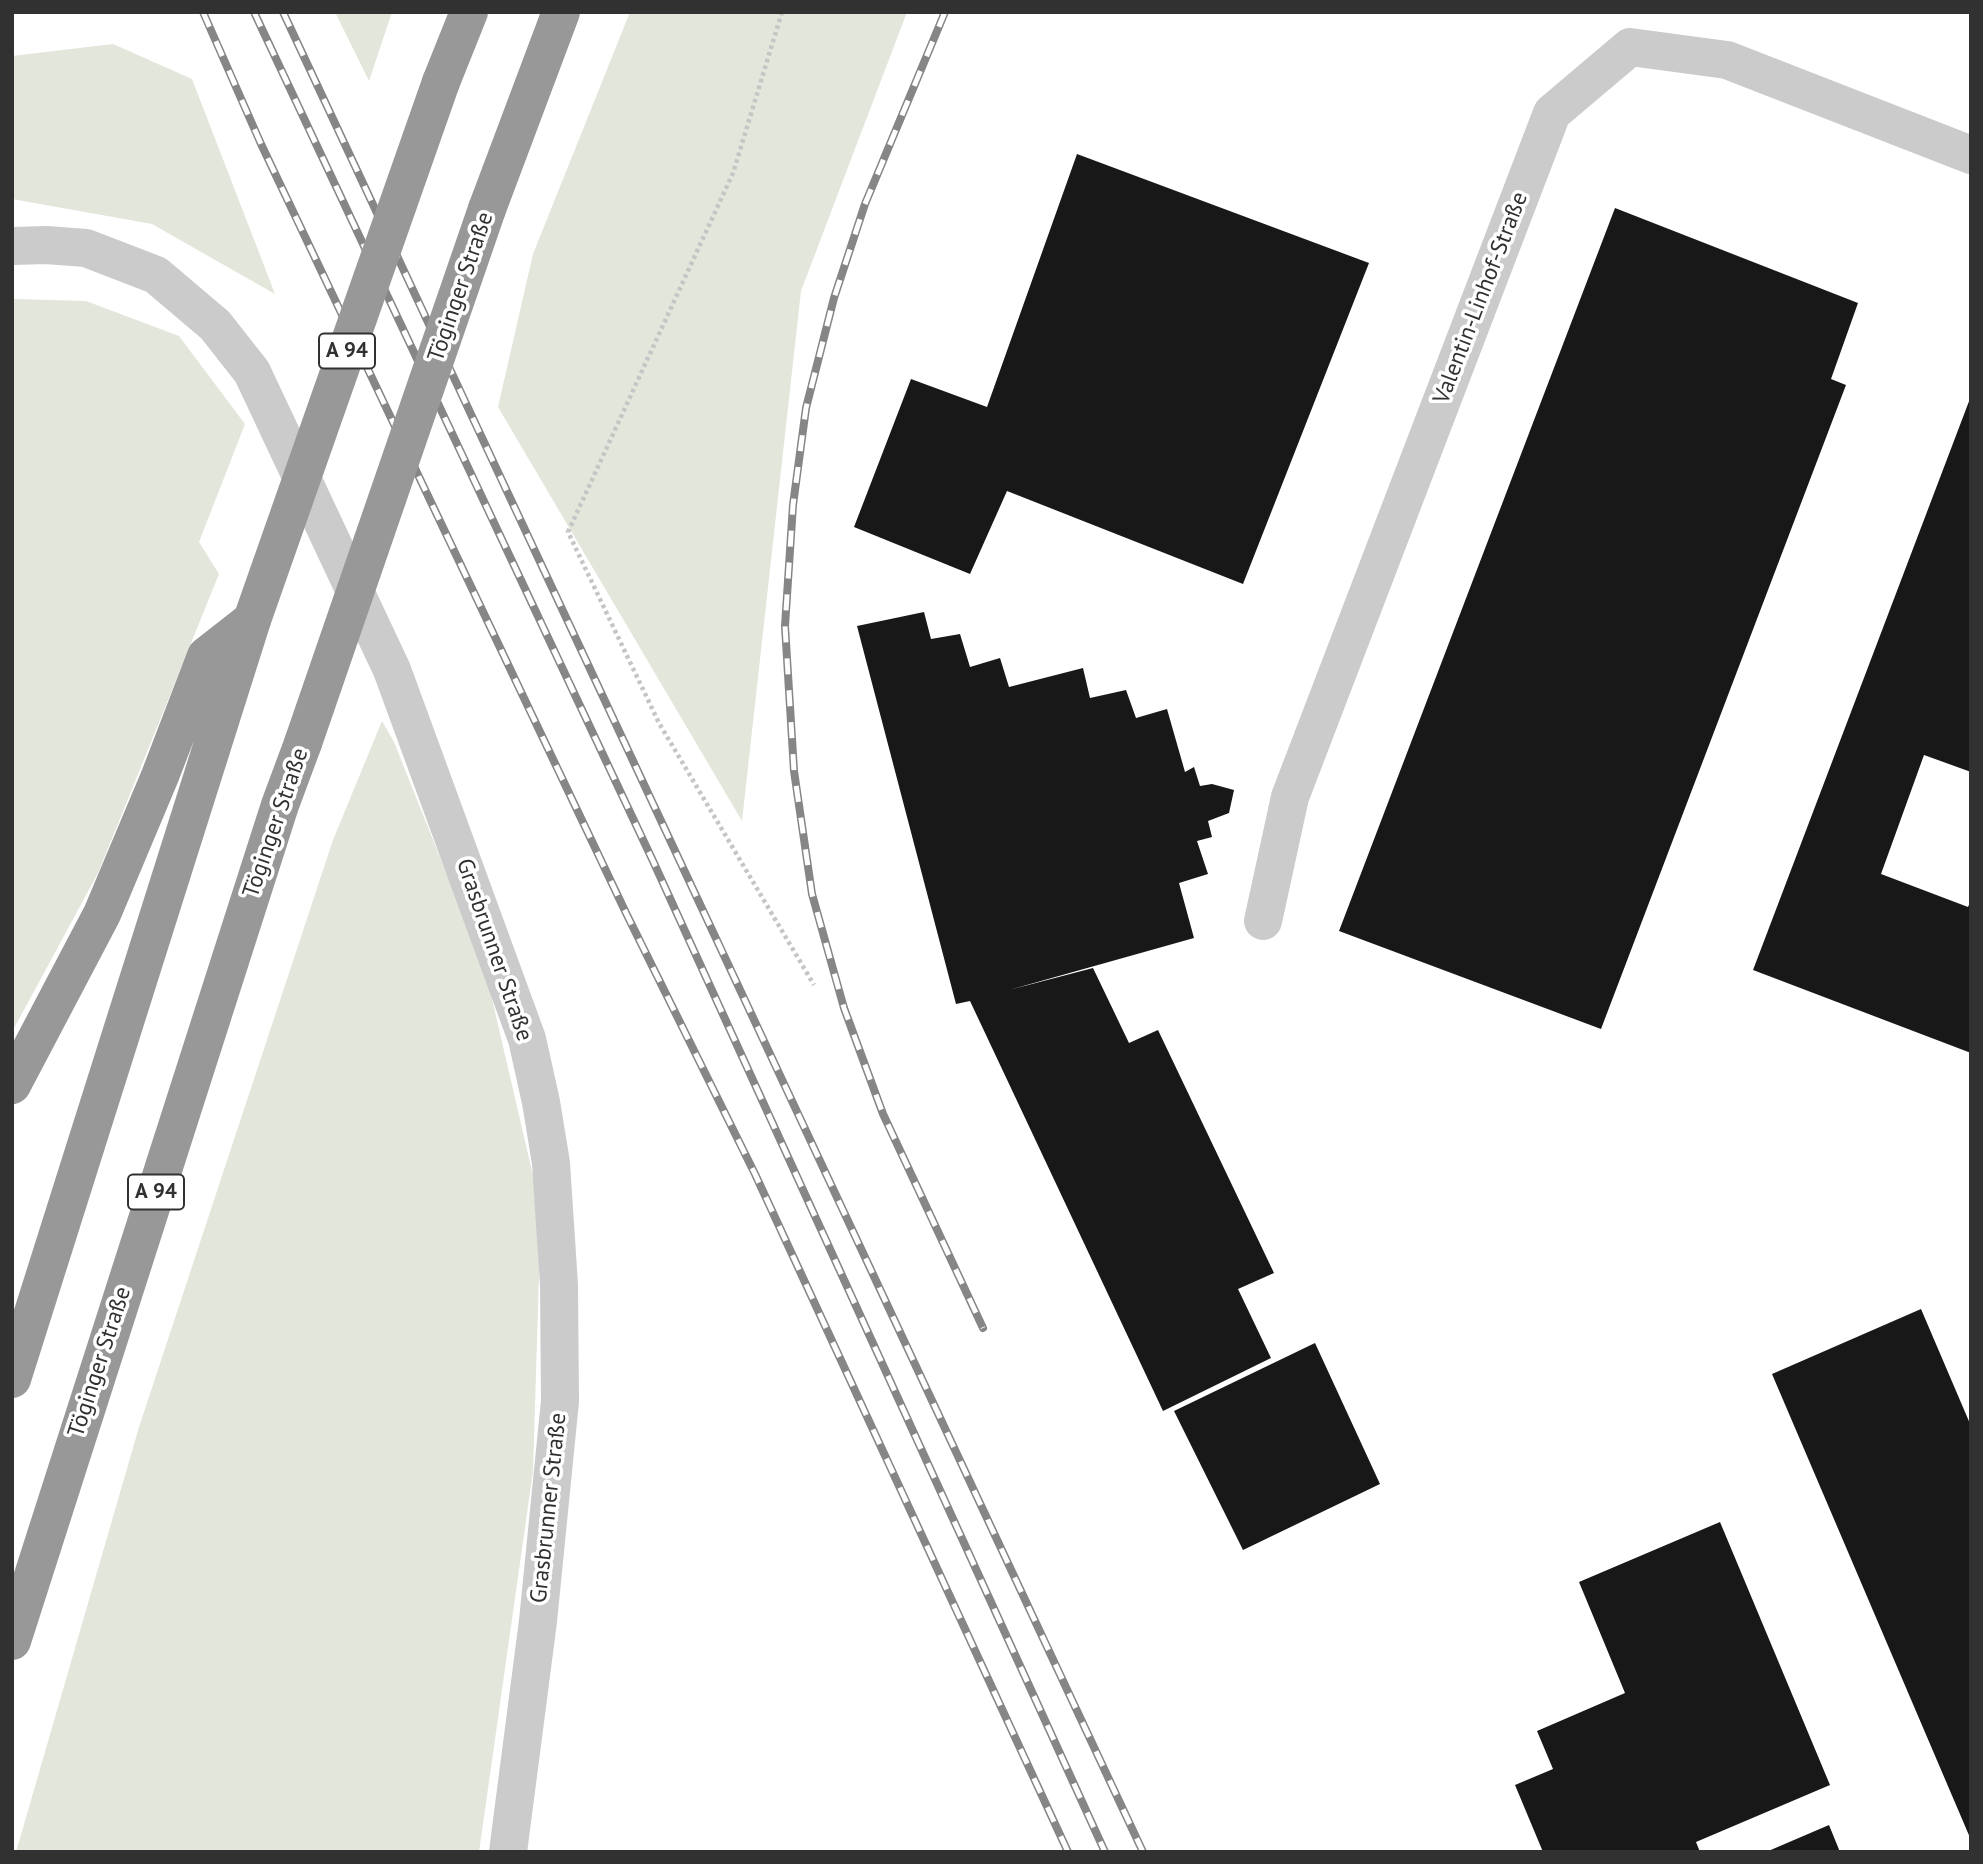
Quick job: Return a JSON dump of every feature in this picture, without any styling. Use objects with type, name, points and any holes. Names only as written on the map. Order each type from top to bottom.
[{"type":"highway","name":"A 94","points":[[12,1379],[252,620],[441,82],[469,12]]},
{"type":"highway","name":"Töginger Straße","points":[[12,1641],[272,831],[488,209],[561,12]]},
{"type":"highway","points":[[12,1085],[102,915],[206,656],[252,620]]},
{"type":"street","name":"Valentin-Linhof-Straße","points":[[1263,921],[1290,797],[1552,113],[1630,47],[1727,60],[1971,155]]},
{"type":"street","name":"Grasbrunner Straße","points":[[12,246],[86,248],[156,275],[215,325],[252,372],[393,670],[527,1039],[551,1163],[559,1286],[560,1401],[538,1621],[508,1852]]},
{"type":"path","points":[[782,12],[733,173],[568,532],[660,723],[814,985]]},
{"type":"shaded area","points":[[335,12],[392,12],[369,81]]},
{"type":"shaded area","points":[[630,12],[907,12],[801,291],[742,821],[498,407],[533,254]]},
{"type":"shaded area","points":[[113,44],[192,79],[275,294],[152,224],[12,199],[12,56]]},
{"type":"shaded area","points":[[12,299],[86,301],[179,336],[245,424],[199,542],[219,574],[98,873],[12,1032]]},
{"type":"shaded area","points":[[382,721],[394,742],[486,973],[541,1210],[533,1471],[479,1852],[16,1852],[139,1427],[333,840]]},
{"type":"building","points":[[1077,154],[1369,263],[1243,584],[1007,491],[970,574],[854,527],[911,379],[987,407]]},
{"type":"building","points":[[1615,208],[1858,303],[1831,379],[1846,385],[1601,1029],[1339,931]]},
{"type":"building","points":[[1971,396],[1971,772],[1924,755],[1881,874],[1968,907],[1971,900],[1971,1053],[1753,970]]},
{"type":"building","points":[[924,612],[931,639],[960,634],[970,667],[1000,658],[1009,687],[1083,668],[1090,698],[1126,690],[1136,718],[1167,709],[1185,772],[1194,767],[1200,786],[1212,784],[1234,790],[1229,813],[1208,821],[1212,837],[1197,841],[1208,874],[1179,883],[1194,938],[1009,990],[1093,968],[1129,1043],[1158,1030],[1274,1273],[1238,1289],[1271,1358],[1163,1411],[970,1001],[956,1004],[857,626]]},
{"type":"building","points":[[1921,1309],[1971,1426],[1971,1840],[1772,1374]]},
{"type":"building","points":[[1315,1343],[1380,1484],[1243,1550],[1174,1411]]},
{"type":"building","points":[[1720,1522],[1830,1785],[1696,1842],[1700,1852],[1543,1852],[1515,1785],[1553,1769],[1537,1731],[1625,1693],[1579,1582]]},
{"type":"building","points":[[1829,1825],[1840,1852],[1766,1852]]},
{"type":"railway","points":[[203,12],[261,144],[626,913],[755,1174],[1068,1852]]},
{"type":"railway","points":[[254,12],[653,861],[1105,1852]]},
{"type":"railway","points":[[283,12],[1143,1852]]},
{"type":"railway","points":[[945,12],[865,204],[834,298],[806,408],[793,505],[785,626],[794,771],[812,894],[844,1008],[883,1114],[983,1328]]}]
